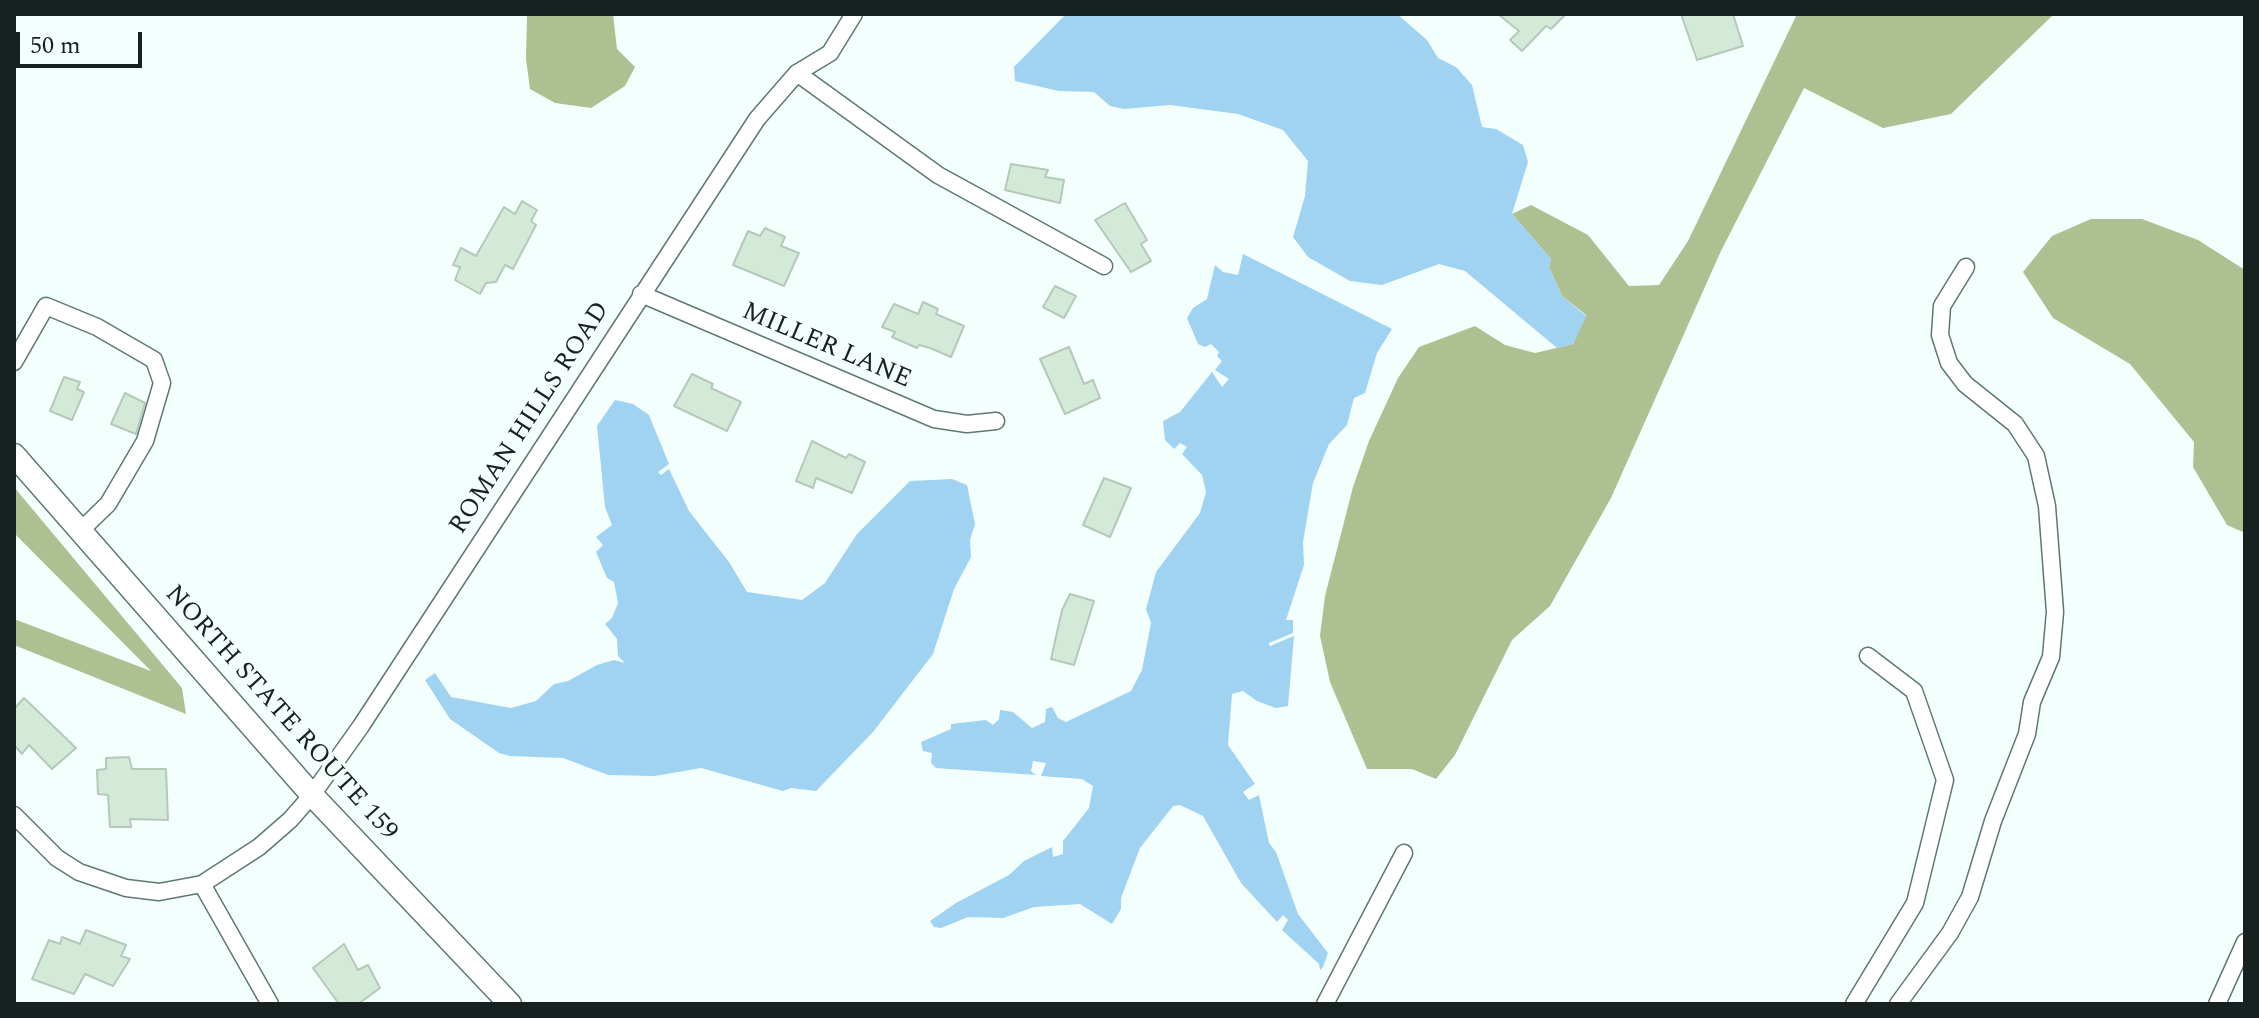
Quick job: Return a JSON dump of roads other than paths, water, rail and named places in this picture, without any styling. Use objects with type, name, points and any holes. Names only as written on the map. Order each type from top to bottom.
[{"type":"main road","name":"NORTH STATE ROUTE 159","points":[[14,455],[312,795],[510,1004]]},
{"type":"street","name":"ROMAN HILLS ROAD","points":[[202,884],[259,847],[312,795],[757,119],[797,73],[830,53],[854,14]]},
{"type":"street","points":[[797,73],[938,175],[1104,266]]},
{"type":"street","points":[[1898,1004],[1950,933],[1970,897],[1993,821],[2027,734],[2032,702],[2051,657],[2055,612],[2047,506],[2036,456],[2015,424],[1965,384],[1949,363],[1940,335],[1942,306],[1966,267]]},
{"type":"street","name":"MILLER LANE","points":[[641,294],[934,419],[967,424],[996,421]]},
{"type":"street","points":[[14,362],[46,306],[97,327],[154,360],[162,383],[145,441],[108,504],[79,532]]},
{"type":"street","points":[[1854,1004],[1915,903],[1945,780],[1914,691],[1868,656]]},
{"type":"street","points":[[14,815],[57,858],[102,882],[159,892],[202,884],[270,1004]]},
{"type":"street","points":[[1325,1004],[1404,853]]},
{"type":"street","points":[[2217,1004],[2245,942]]},
{"type":"water","points":[[1066,14],[1397,14],[1427,40],[1438,58],[1456,67],[1472,85],[1482,127],[1496,129],[1523,145],[1528,162],[1512,214],[1551,259],[1549,267],[1562,296],[1586,316],[1573,344],[1557,348],[1465,271],[1439,264],[1382,285],[1350,281],[1308,257],[1293,237],[1305,196],[1308,161],[1283,130],[1238,114],[1170,105],[1124,109],[1110,106],[1094,92],[1059,91],[1015,81],[1014,67]]},
{"type":"water","points":[[1243,254],[1392,329],[1377,353],[1365,393],[1354,398],[1347,425],[1329,444],[1313,483],[1303,542],[1304,565],[1286,620],[1293,620],[1293,633],[1269,643],[1270,646],[1294,636],[1288,706],[1276,708],[1257,701],[1243,691],[1232,694],[1228,745],[1255,784],[1243,792],[1249,800],[1259,795],[1269,843],[1276,852],[1298,914],[1328,953],[1323,967],[1320,970],[1319,964],[1282,930],[1288,920],[1283,915],[1277,922],[1241,883],[1203,816],[1180,805],[1173,806],[1140,848],[1121,898],[1121,909],[1112,924],[1080,904],[1034,907],[1003,918],[968,917],[941,928],[934,927],[930,921],[956,903],[1009,875],[1024,861],[1052,847],[1053,857],[1063,854],[1063,841],[1089,808],[1093,786],[1082,779],[1041,776],[1046,763],[1033,761],[1031,771],[1036,775],[936,768],[931,763],[932,753],[923,751],[921,742],[951,729],[951,724],[986,720],[993,725],[999,719],[1000,710],[1013,712],[1032,728],[1045,722],[1046,709],[1052,707],[1058,718],[1066,722],[1131,691],[1142,670],[1151,623],[1146,609],[1156,572],[1200,513],[1206,492],[1202,475],[1182,454],[1187,447],[1180,443],[1174,449],[1165,440],[1163,421],[1180,412],[1212,372],[1222,387],[1229,379],[1215,370],[1222,361],[1217,356],[1219,352],[1211,344],[1205,347],[1198,344],[1187,318],[1193,308],[1207,299],[1215,265],[1223,272],[1238,275]]},
{"type":"water","points":[[615,400],[633,404],[649,415],[669,464],[658,472],[661,475],[669,469],[689,511],[729,562],[747,592],[802,600],[825,583],[857,534],[910,481],[952,479],[967,485],[975,524],[970,540],[971,557],[954,589],[933,654],[873,732],[816,791],[791,788],[783,791],[701,768],[655,776],[608,775],[563,758],[499,753],[450,719],[425,680],[435,673],[451,697],[511,708],[536,701],[554,684],[568,681],[597,665],[614,660],[625,663],[618,656],[617,639],[605,624],[612,618],[618,603],[614,582],[607,578],[596,552],[603,545],[596,537],[612,525],[605,507],[597,426]]}]
